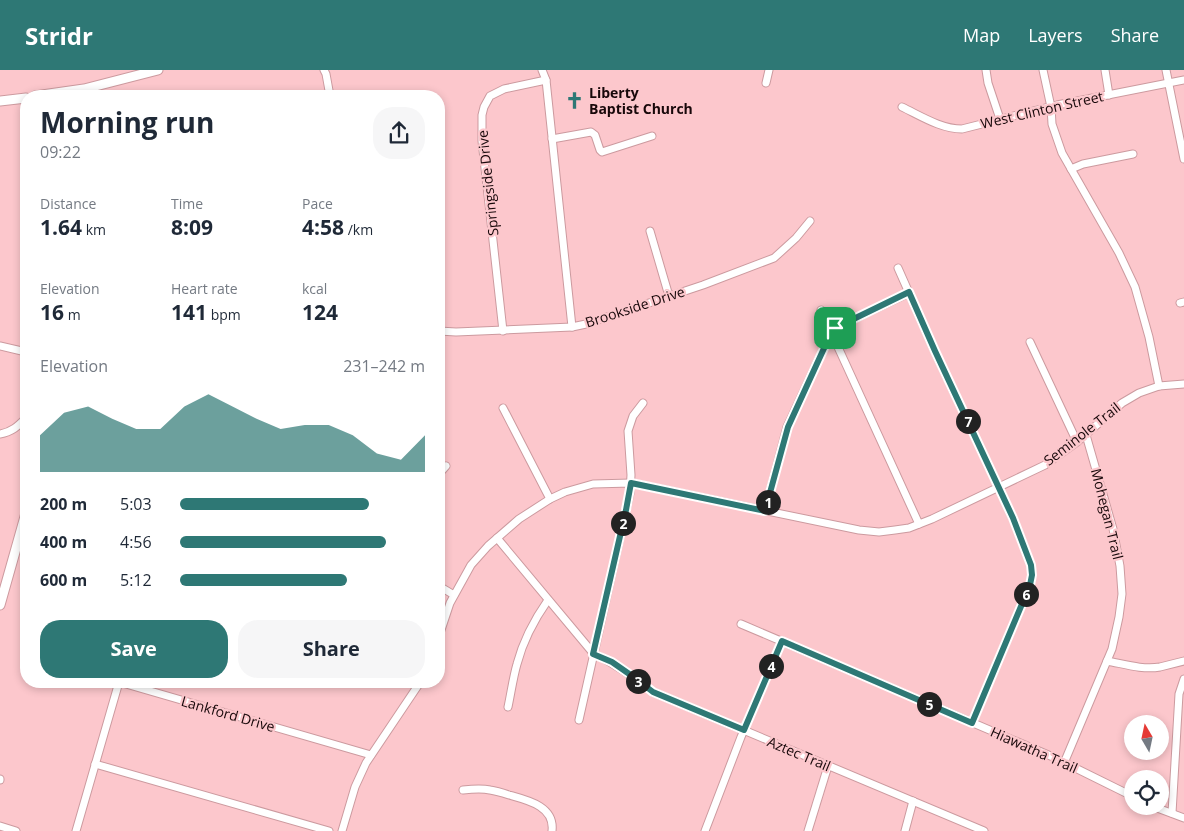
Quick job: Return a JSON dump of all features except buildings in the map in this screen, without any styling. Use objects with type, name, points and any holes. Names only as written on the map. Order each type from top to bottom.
[{"type":"main road","points":[[95,90],[158,70]]},
{"type":"main road","points":[[0,101],[20,99]]},
{"type":"main road","points":[[0,602],[20,534]]},
{"type":"street","points":[[324,70],[329,90]]},
{"type":"street","points":[[542,70],[546,80],[572,328]]},
{"type":"street","points":[[766,83],[769,70]]},
{"type":"street","points":[[986,70],[988,83],[1000,119]]},
{"type":"street","points":[[1043,70],[1051,106],[1052,124],[1062,153],[1119,253],[1135,286],[1149,337],[1159,386]]},
{"type":"street","points":[[1104,70],[1109,95]]},
{"type":"street","points":[[1166,70],[1184,159]]},
{"type":"street","name":"Springside Drive","points":[[503,330],[482,141],[482,115],[486,100],[494,93],[546,80]]},
{"type":"street","name":"West Clinton Street","points":[[902,107],[945,126],[962,129],[1051,106],[1184,80]]},
{"type":"street","points":[[552,139],[592,132],[602,152],[652,136]]},
{"type":"street","points":[[1071,169],[1083,164],[1133,154]]},
{"type":"street","name":"Brookside Drive","points":[[445,331],[572,328],[669,296],[774,258],[796,238],[810,221]]},
{"type":"street","points":[[650,231],[669,296]]},
{"type":"street","points":[[898,268],[1013,518],[1031,565],[1030,585],[972,723]]},
{"type":"street","points":[[765,511],[788,427],[831,333],[835,328],[909,292]]},
{"type":"street","points":[[821,310],[919,524]]},
{"type":"street","points":[[1030,342],[1078,442]]},
{"type":"street","points":[[0,346],[20,351]]},
{"type":"street","name":"Seminole Trail","points":[[445,618],[454,595],[472,565],[488,546],[519,519],[550,499],[566,492],[593,484],[631,483],[859,530],[879,532],[895,530],[919,524],[1045,464],[1078,442],[1122,404],[1139,393],[1159,386],[1184,384]]},
{"type":"street","points":[[579,720],[631,483],[629,425],[643,403]]},
{"type":"street","points":[[503,408],[550,499]]},
{"type":"street","points":[[0,434],[7,433],[20,424]]},
{"type":"street","name":"Mohegan Trail","points":[[1064,763],[1112,649],[1122,594],[1120,566],[1113,529],[1086,435]]},
{"type":"street","name":"Aztec Trail","points":[[497,538],[593,654],[612,662],[653,692],[984,831]]},
{"type":"street","points":[[445,590],[454,595]]},
{"type":"street","points":[[508,708],[516,665],[525,640],[537,616],[548,600]]},
{"type":"street","name":"Hiawatha Trail","points":[[740,624],[1064,763],[1124,792]]},
{"type":"street","points":[[705,831],[744,730],[782,641]]},
{"type":"street","points":[[1107,661],[1150,668],[1184,661]]},
{"type":"street","points":[[1172,813],[1180,735],[1179,694],[1184,678]]},
{"type":"street","name":"Lankford Drive","points":[[76,831],[117,688]]},
{"type":"street","name":"Lankford Drive","points":[[140,688],[371,755]]},
{"type":"street","points":[[342,831],[358,779],[371,755],[414,688]]},
{"type":"street","points":[[95,764],[329,831]]},
{"type":"street","points":[[808,831],[828,766]]},
{"type":"street","points":[[463,790],[490,789],[530,801],[546,811],[550,819],[552,831]]},
{"type":"street","points":[[905,831],[913,801]]},
{"type":"street","points":[[1169,812],[1184,818]]},
{"type":"street","points":[[0,826],[16,831]]},
{"type":"place","name":"Liberty Baptist Church","points":[[575,101]]},
{"type":"route","points":[[909,292],[1013,518],[1031,565],[1030,585],[972,723],[782,641],[744,730],[653,692],[612,662],[593,654],[631,483],[765,511],[788,427],[835,328],[909,292]]}]
